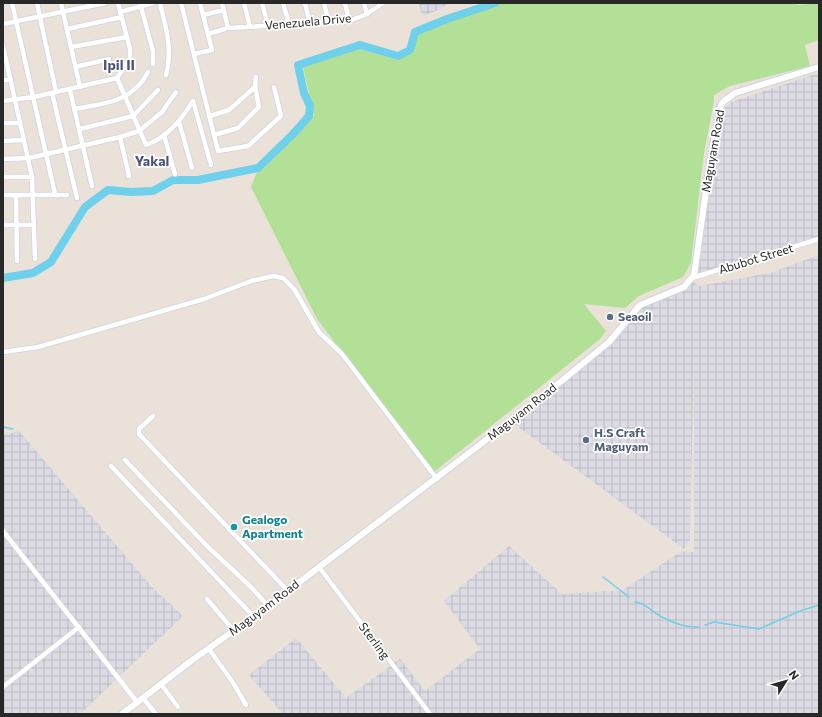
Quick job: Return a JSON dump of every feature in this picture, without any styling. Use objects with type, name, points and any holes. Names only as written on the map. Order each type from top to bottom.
[{"type":"main road","name":"Maguyam Road","points":[[122,714],[438,479],[609,342],[640,305],[680,289],[692,278],[695,269],[711,156],[724,100],[735,93],[819,67]]},
{"type":"street","points":[[12,3],[55,194]]},
{"type":"street","points":[[37,3],[54,92],[77,198]]},
{"type":"street","points":[[61,3],[80,87]]},
{"type":"street","points":[[3,24],[105,3]]},
{"type":"street","points":[[3,101],[16,101],[34,98],[117,78],[130,59],[127,37],[118,3]]},
{"type":"street","points":[[120,12],[141,5],[153,3]]},
{"type":"street","points":[[160,3],[170,44],[169,64],[166,75]]},
{"type":"street","points":[[181,3],[218,151],[248,146],[281,116],[274,87]]},
{"type":"street","points":[[194,54],[212,50],[200,3]]},
{"type":"street","points":[[222,3],[226,28]]},
{"type":"street","points":[[244,3],[250,27]]},
{"type":"street","points":[[262,3],[268,26]]},
{"type":"street","points":[[283,3],[289,24]]},
{"type":"street","points":[[305,3],[310,24]]},
{"type":"street","points":[[324,3],[329,23]]},
{"type":"street","points":[[345,3],[349,21]]},
{"type":"street","points":[[364,3],[367,14]]},
{"type":"street","name":"Venezuela Drive","points":[[208,34],[226,28],[349,21],[367,14],[383,3]]},
{"type":"street","points":[[141,5],[152,51],[153,64]]},
{"type":"street","points":[[203,15],[220,11]]},
{"type":"street","points":[[67,29],[122,17]]},
{"type":"street","points":[[71,47],[127,37]]},
{"type":"street","points":[[3,46],[5,62],[16,101],[32,176],[35,259]]},
{"type":"street","points":[[75,67],[109,59]]},
{"type":"street","points":[[74,109],[101,105],[125,98],[143,82],[148,72]]},
{"type":"street","points":[[214,135],[238,128],[259,107],[255,87],[256,77]]},
{"type":"street","points":[[117,78],[132,116],[146,145],[156,141],[180,122],[193,101],[211,165]]},
{"type":"street","points":[[3,80],[10,80]]},
{"type":"street","points":[[210,116],[229,110],[255,87]]},
{"type":"street","points":[[70,90],[92,186]]},
{"type":"street","points":[[80,129],[132,116],[158,90]]},
{"type":"street","points":[[3,159],[29,158],[45,155],[139,131],[162,112],[176,92]]},
{"type":"street","points":[[180,122],[192,168]]},
{"type":"street","points":[[3,123],[20,123]]},
{"type":"street","points":[[164,135],[175,174]]},
{"type":"street","points":[[120,137],[129,176]]},
{"type":"street","points":[[3,141],[24,140]]},
{"type":"street","points":[[3,177],[32,176]]},
{"type":"street","points":[[3,195],[67,195]]},
{"type":"street","points":[[16,195],[17,261]]},
{"type":"street","points":[[3,224],[34,225]]},
{"type":"street","name":"Abubot Street","points":[[692,278],[819,239]]},
{"type":"street","points":[[3,352],[53,342],[204,299],[251,281],[273,276],[283,278],[294,289],[319,332],[342,354],[438,479]]},
{"type":"street","points":[[153,416],[139,429],[139,434],[288,591]]},
{"type":"street","points":[[125,460],[207,546],[250,586],[268,606]]},
{"type":"street","points":[[111,466],[254,617]]},
{"type":"street","points":[[3,530],[137,702]]},
{"type":"street","name":"Sterling","points":[[319,567],[430,714]]},
{"type":"street","points":[[207,599],[234,631]]},
{"type":"street","points":[[3,687],[79,627]]},
{"type":"street","points":[[209,649],[232,681],[246,705]]},
{"type":"street","points":[[161,684],[178,707]]},
{"type":"street","points":[[143,698],[156,714]]},
{"type":"shaded area","points":[[419,3],[449,3],[439,10],[422,16]]},
{"type":"shaded area","points":[[819,73],[819,237],[698,277],[711,184],[723,113],[726,106],[731,102]]},
{"type":"shaded area","points":[[819,255],[819,714],[283,714],[249,675],[296,638],[346,698],[400,659],[425,691],[480,649],[444,601],[509,546],[562,594],[623,590],[682,551],[694,552],[694,344],[690,540],[684,549],[513,423],[609,343],[641,306],[686,289],[693,282],[699,286],[775,272]]},
{"type":"shaded area","points":[[19,431],[151,586],[183,616],[80,714],[3,714],[3,435]]},
{"type":"green space","points":[[499,3],[797,3],[797,5],[819,3],[819,40],[805,45],[810,66],[730,86],[714,95],[704,153],[691,263],[683,277],[639,296],[625,308],[584,304],[606,331],[600,339],[434,472],[317,319],[251,187],[256,174],[314,116],[303,67],[360,49],[397,60],[412,51],[417,33],[478,10],[495,6]]},
{"type":"waterway","points":[[3,278],[33,273],[51,262],[85,207],[108,190],[131,192],[153,191],[173,180],[198,180],[258,168],[309,116],[310,106],[304,93],[298,65],[360,45],[398,56],[410,50],[415,32],[447,19],[495,3]]},
{"type":"waterway","points":[[3,427],[13,429]]},
{"type":"waterway","points":[[603,577],[629,597]]},
{"type":"waterway","points":[[635,602],[641,603],[660,616],[684,626],[699,627]]},
{"type":"waterway","points":[[705,625],[714,622],[759,629],[800,611],[819,605]]},
{"type":"place","name":"Seaoil","points":[[610,317]]},
{"type":"place","name":"H.S Craft Maguyam","points":[[586,440]]},
{"type":"place","name":"Gealogo Apartment","points":[[234,527]]},
{"type":"district","name":"Ipil II","points":[[119,65]]},
{"type":"district","name":"Yakal","points":[[152,161]]}]
